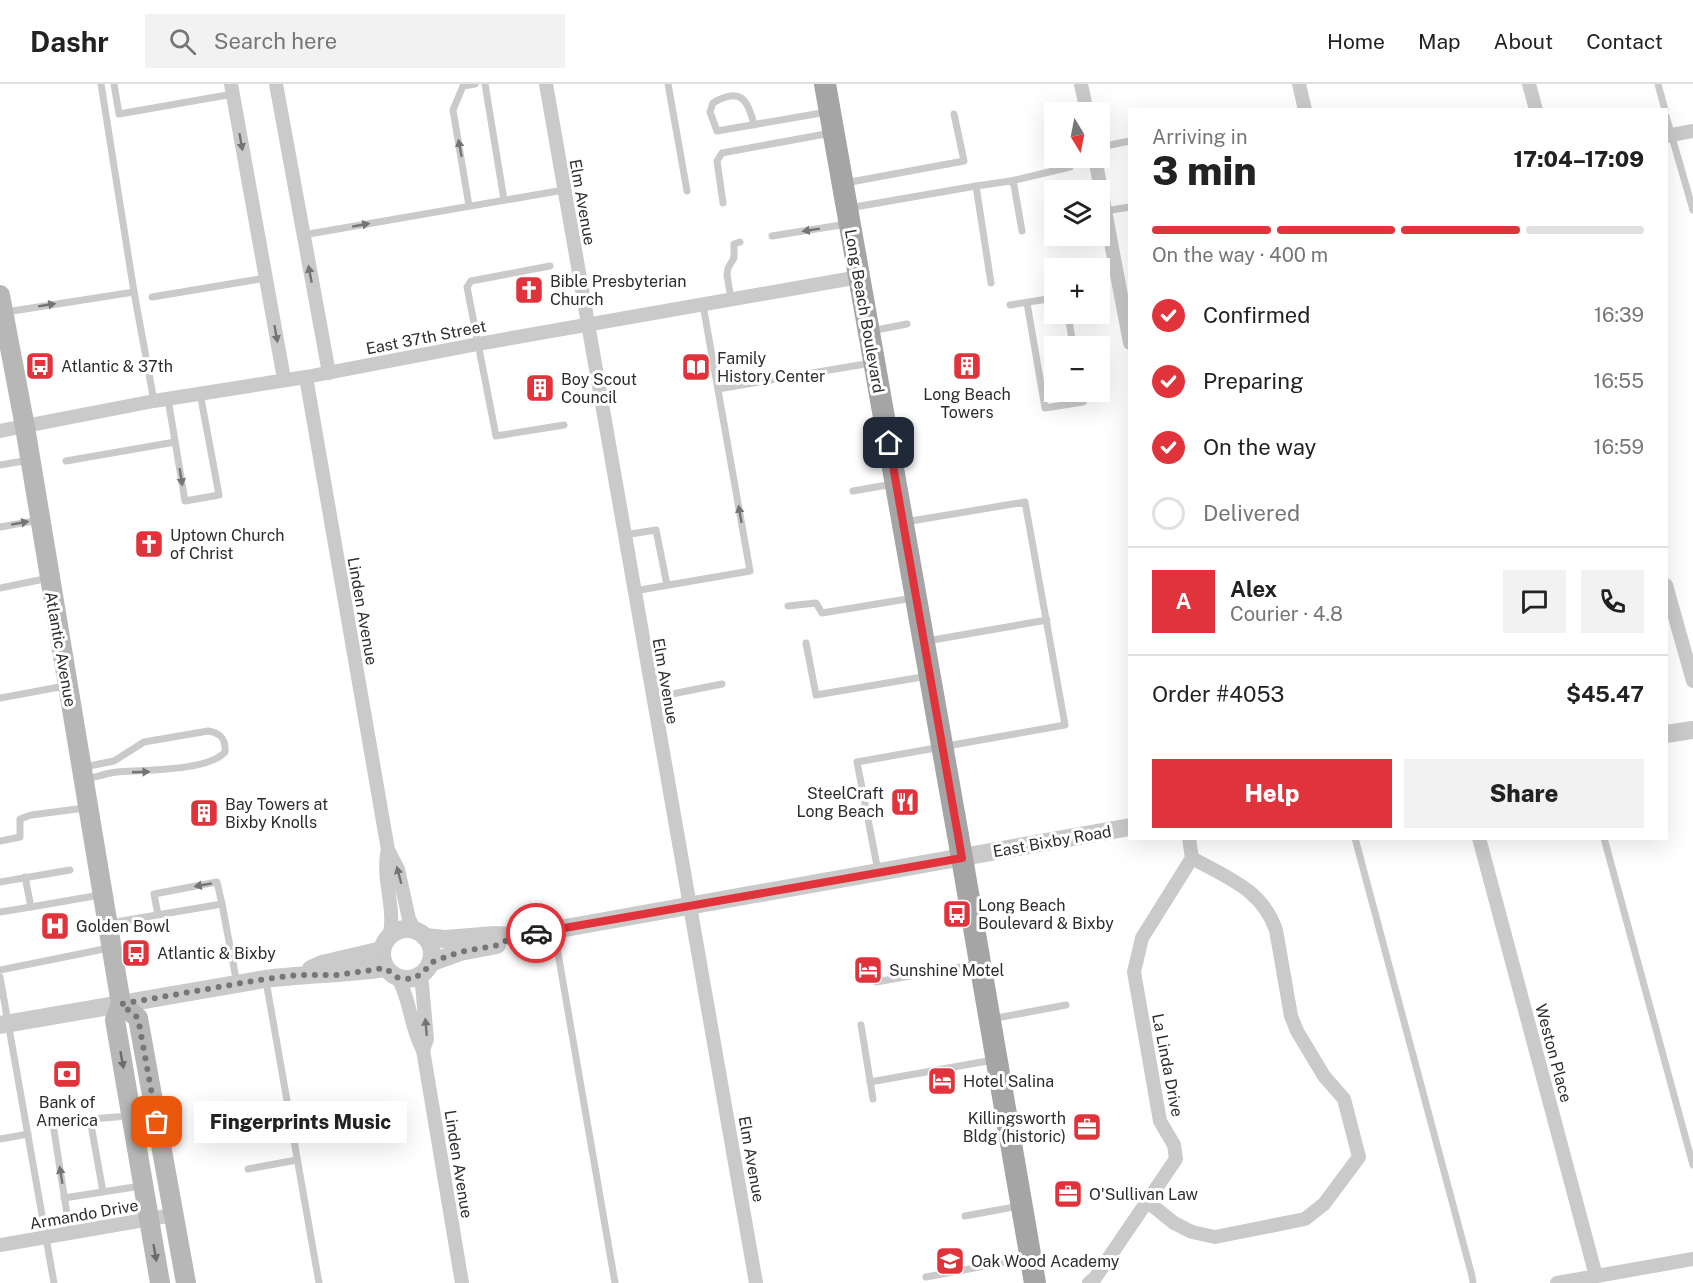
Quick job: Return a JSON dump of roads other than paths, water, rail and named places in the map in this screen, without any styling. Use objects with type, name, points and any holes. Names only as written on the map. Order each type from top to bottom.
[{"type":"main road","name":"Long Beach Boulevard","points":[[825,84],[1035,1283]]},
{"type":"main road","name":"Atlantic Avenue","points":[[2,304],[25,427],[121,1004],[115,1020],[160,1283]]},
{"type":"main road","points":[[121,1004],[138,1018],[186,1283]]},
{"type":"street","points":[[276,84],[329,373]]},
{"type":"street","name":"Elm Avenue","points":[[546,84],[652,698],[692,906],[756,1283]]},
{"type":"street","points":[[1081,84],[1085,102]]},
{"type":"street","points":[[1299,84],[1305,108]]},
{"type":"street","points":[[1528,84],[1535,108]]},
{"type":"street","points":[[232,89],[284,379]]},
{"type":"street","points":[[1669,135],[1693,131]]},
{"type":"street","points":[[1110,238],[1128,333]]},
{"type":"street","name":"East 37th Street","points":[[0,431],[200,393],[329,373],[478,344],[859,277]]},
{"type":"street","name":"Linden Avenue","points":[[306,377],[388,850]]},
{"type":"street","points":[[1668,592],[1693,681]]},
{"type":"street","points":[[1668,734],[1693,730]]},
{"type":"street","name":"East Bixby Road","points":[[420,934],[445,939],[495,935],[514,936],[554,930],[1128,827]]},
{"type":"street","points":[[1148,1202],[1174,1224],[1192,1233],[1215,1237],[1305,1219],[1324,1204],[1359,1157],[1344,1099],[1324,1076],[1297,1032],[1291,1016],[1276,930],[1271,916],[1262,901],[1251,892],[1192,858],[1189,840]]},
{"type":"street","name":"Weston Place","points":[[1480,840],[1596,1276]]},
{"type":"street","points":[[388,850],[398,869],[409,919],[432,952],[425,969],[427,1039],[423,1050]]},
{"type":"street","points":[[388,850],[386,880],[392,926],[388,958],[408,1004],[416,1038],[423,1050]]},
{"type":"street","name":"La Linda Drive","points":[[1089,1283],[1095,1278],[1176,1159],[1174,1145],[1160,1121],[1134,972],[1142,938],[1192,858]]},
{"type":"street","points":[[388,958],[404,930],[420,934]]},
{"type":"street","name":"East Bixby Road","points":[[425,969],[460,952],[499,945],[514,936]]},
{"type":"street","points":[[5,1024],[298,975],[322,964],[388,958],[413,979],[425,969]]},
{"type":"street","name":"Linden Avenue","points":[[423,1050],[462,1283]]},
{"type":"street","name":"Armando Drive","points":[[0,1245],[173,1215]]},
{"type":"street","points":[[1557,1283],[1693,1259]]},
{"type":"lane","points":[[101,84],[135,292],[161,400],[175,442],[185,501],[219,495],[200,393]]},
{"type":"lane","points":[[114,84],[119,114],[232,89]]},
{"type":"lane","points":[[470,206],[453,110],[462,86],[475,84]]},
{"type":"lane","points":[[485,84],[504,200]]},
{"type":"lane","points":[[668,84],[687,191]]},
{"type":"lane","points":[[1658,84],[1664,108]]},
{"type":"lane","points":[[754,125],[750,107],[745,99],[735,95],[723,97],[713,103],[711,112],[717,131],[754,125],[832,122]]},
{"type":"lane","points":[[843,184],[964,161],[954,114]]},
{"type":"lane","points":[[723,203],[717,161],[722,153],[832,122]]},
{"type":"lane","points":[[1669,135],[1693,210]]},
{"type":"lane","points":[[1110,145],[1128,141]]},
{"type":"lane","points":[[772,236],[976,186],[1011,181],[1066,168]]},
{"type":"lane","points":[[1011,181],[1014,185],[1022,231]]},
{"type":"lane","points":[[976,186],[991,283]]},
{"type":"lane","points":[[303,235],[564,190]]},
{"type":"lane","points":[[1110,211],[1128,207]]},
{"type":"lane","points":[[731,300],[728,268],[734,258],[734,244],[740,242]]},
{"type":"lane","points":[[550,266],[471,281],[467,287],[496,436],[564,425]]},
{"type":"lane","points":[[153,297],[266,278]]},
{"type":"lane","points":[[2,304],[135,292]]},
{"type":"lane","points":[[1010,306],[1044,300]]},
{"type":"lane","points":[[1027,303],[1045,408],[1083,402]]},
{"type":"lane","points":[[634,591],[750,571],[703,304]]},
{"type":"lane","points":[[868,332],[907,324]]},
{"type":"lane","points":[[718,388],[874,363]]},
{"type":"lane","points":[[66,461],[175,442]]},
{"type":"lane","points":[[0,465],[29,460]]},
{"type":"lane","points":[[853,491],[896,483]]},
{"type":"lane","points":[[878,873],[857,762],[1065,725],[1025,502],[903,523]]},
{"type":"lane","points":[[0,527],[39,519]]},
{"type":"lane","points":[[624,536],[656,530],[667,585]]},
{"type":"lane","points":[[0,588],[49,578]]},
{"type":"lane","points":[[788,606],[816,603],[822,613],[916,597]]},
{"type":"lane","points":[[924,642],[1047,620]]},
{"type":"lane","points":[[806,643],[816,695],[930,676]]},
{"type":"lane","points":[[652,698],[722,684]]},
{"type":"lane","points":[[0,698],[67,686]]},
{"type":"lane","points":[[208,731],[216,732],[226,743],[225,752],[214,761],[148,772],[82,773],[114,761],[144,742],[208,731]]},
{"type":"lane","points":[[0,841],[20,837],[20,819],[31,815],[88,807]]},
{"type":"lane","points":[[1356,840],[1473,1283]]},
{"type":"lane","points":[[1605,840],[1693,1165]]},
{"type":"lane","points":[[0,882],[70,870]]},
{"type":"lane","points":[[25,877],[31,906]]},
{"type":"lane","points":[[158,915],[154,894],[217,882],[237,984]]},
{"type":"lane","points":[[0,912],[102,894]]},
{"type":"lane","points":[[108,924],[222,904]]},
{"type":"lane","points":[[554,930],[615,1283]]},
{"type":"lane","points":[[0,970],[111,947]]},
{"type":"lane","points":[[876,982],[979,963]]},
{"type":"lane","points":[[0,977],[5,1024],[28,1134],[54,1283]]},
{"type":"lane","points":[[265,979],[319,1283]]},
{"type":"lane","points":[[989,1019],[1066,1005]]},
{"type":"lane","points":[[861,1025],[873,1099]]},
{"type":"lane","points":[[870,1082],[996,1060]]},
{"type":"lane","points":[[70,1233],[53,1124],[131,1116]]},
{"type":"lane","points":[[90,1119],[103,1192]]},
{"type":"lane","points":[[0,1138],[28,1134]]},
{"type":"lane","points":[[248,1169],[297,1160]]},
{"type":"lane","points":[[64,1198],[143,1185]]},
{"type":"lane","points":[[965,1216],[1022,1206]]},
{"type":"lane","points":[[926,1277],[1031,1257]]},
{"type":"place","name":"Bible Presbyterian Church","points":[[529,290]]},
{"type":"place","name":"Atlantic & 37th","points":[[40,366]]},
{"type":"place","name":"Long Beach Towers","points":[[967,366]]},
{"type":"place","name":"Family History Center","points":[[696,367]]},
{"type":"place","name":"Boy Scout Council","points":[[540,388]]},
{"type":"place","name":"Uptown Church of Christ","points":[[149,544]]},
{"type":"place","name":"SteelCraft Long Beach","points":[[905,802]]},
{"type":"place","name":"Bay Towers at Bixby Knolls","points":[[204,813]]},
{"type":"place","name":"Long Beach Boulevard & Bixby","points":[[957,914]]},
{"type":"place","name":"Golden Bowl","points":[[55,926]]},
{"type":"place","name":"Atlantic & Bixby","points":[[136,953]]},
{"type":"place","name":"Sunshine Motel","points":[[868,970]]},
{"type":"place","name":"Bank of America","points":[[67,1074]]},
{"type":"place","name":"Hotel Salina","points":[[942,1081]]},
{"type":"place","name":"Fingerprints Music","points":[[157,1122]]},
{"type":"place","name":"Killingsworth Bldg (historic)","points":[[1087,1127]]},
{"type":"place","name":"O'Sullivan Law","points":[[1068,1194]]},
{"type":"place","name":"Oak Wood Academy","points":[[950,1261]]}]
